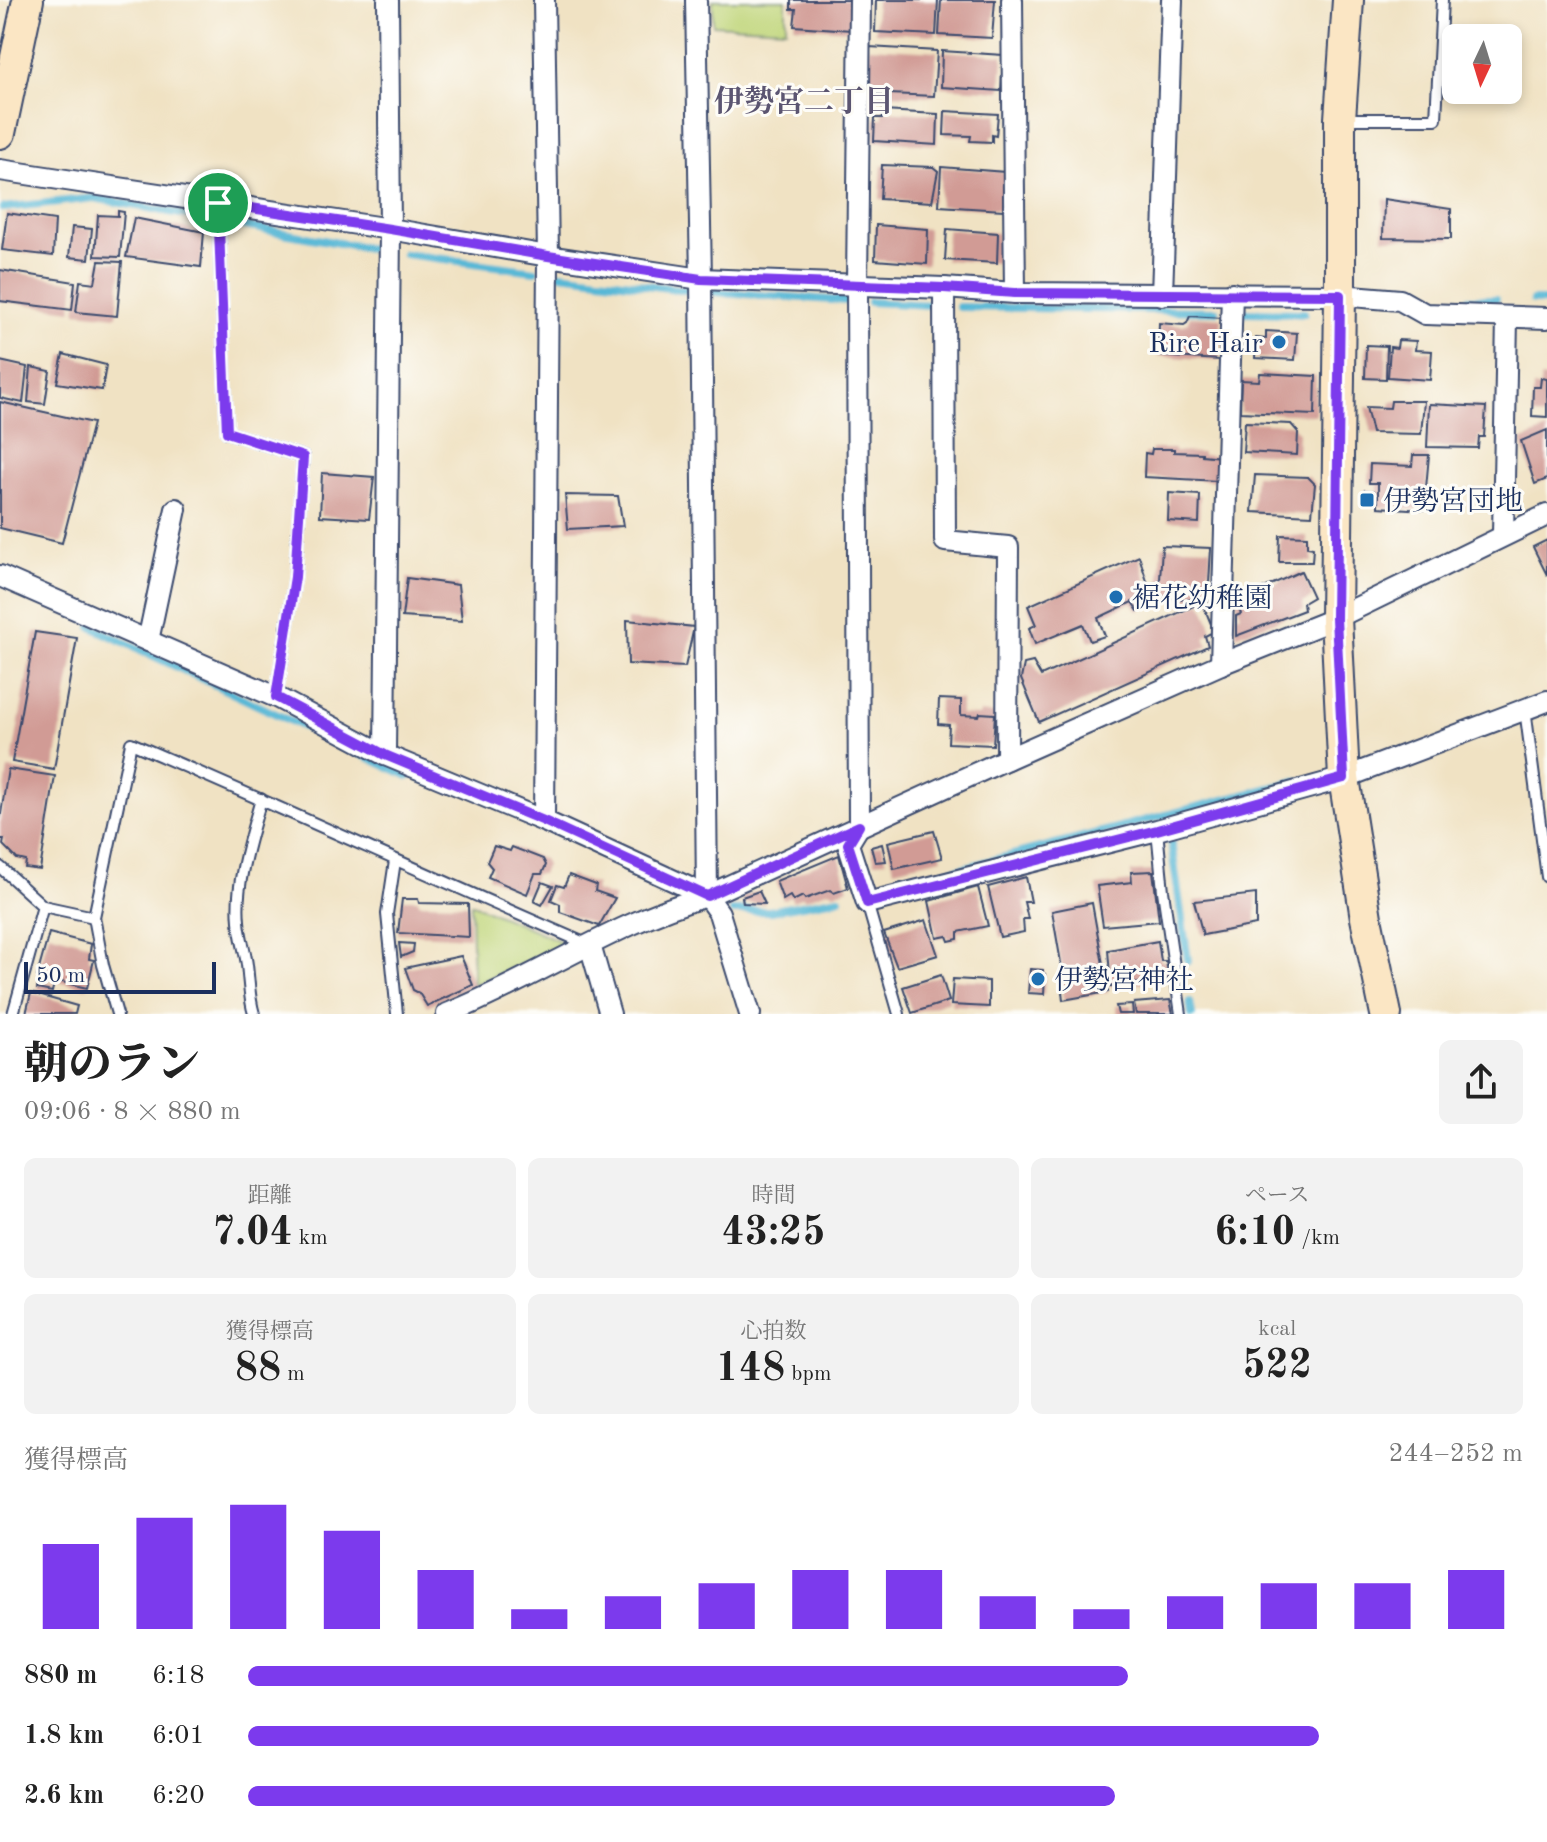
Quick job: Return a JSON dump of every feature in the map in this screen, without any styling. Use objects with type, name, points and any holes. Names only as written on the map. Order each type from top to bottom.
[{"type":"street","points":[[0,133],[28,0]]},
{"type":"street","points":[[385,755],[390,229],[388,0]]},
{"type":"street","points":[[544,0],[548,256],[544,821]]},
{"type":"street","points":[[696,0],[707,896]]},
{"type":"street","points":[[860,0],[857,284],[859,826],[848,844],[867,903],[1157,830],[1344,778],[1547,701]]},
{"type":"street","points":[[1012,0],[1015,293]]},
{"type":"street","points":[[1162,295],[1172,0]]},
{"type":"street","points":[[1348,0],[1340,119],[1336,618],[1344,778],[1366,918],[1386,1014]]},
{"type":"street","points":[[0,170],[701,279],[1015,293],[1340,295],[1400,300],[1425,314],[1547,318]]},
{"type":"street","points":[[944,288],[945,541],[1008,547],[1007,759]]},
{"type":"street","points":[[1221,664],[1232,293]]},
{"type":"street","points":[[1503,535],[1507,318]]},
{"type":"street","points":[[148,641],[176,509]]},
{"type":"street","points":[[447,1014],[473,1009],[590,945],[678,905],[707,896],[1221,664],[1336,618],[1547,515]]},
{"type":"street","points":[[0,576],[276,697],[385,755],[544,821],[707,896],[719,913],[750,1014]]},
{"type":"street","points":[[590,945],[610,1014]]},
{"type":"lane","points":[[1340,119],[1436,119],[1442,0]]},
{"type":"lane","points":[[218,203],[227,432],[303,457],[295,577],[276,697]]},
{"type":"lane","points":[[1525,709],[1547,877]]},
{"type":"lane","points":[[117,1014],[94,917],[131,743],[590,945]]},
{"type":"lane","points":[[254,1014],[239,920],[239,897],[261,799]]},
{"type":"lane","points":[[1157,830],[1181,1014]]},
{"type":"lane","points":[[395,861],[387,914],[397,1014]]},
{"type":"lane","points":[[0,867],[43,906],[94,917]]},
{"type":"lane","points":[[867,903],[899,1014]]},
{"type":"lane","points":[[13,1014],[43,906]]},
{"type":"green space","points":[[713,0],[786,0],[786,29],[713,25]]},
{"type":"green space","points":[[471,903],[567,944],[473,985]]},
{"type":"building","points":[[791,0],[852,0],[851,30],[794,26],[796,9],[791,9]]},
{"type":"building","points":[[876,0],[938,0],[936,35],[875,32]]},
{"type":"building","points":[[941,0],[995,0],[992,38],[939,35]]},
{"type":"building","points":[[869,47],[937,51],[934,96],[867,93]]},
{"type":"building","points":[[942,51],[1003,55],[1001,91],[941,87]]},
{"type":"building","points":[[882,111],[938,114],[937,145],[874,141],[875,118],[883,118]]},
{"type":"building","points":[[945,111],[998,114],[996,136],[992,135],[992,142],[970,141],[971,136],[944,135]]},
{"type":"building","points":[[882,165],[933,167],[938,171],[932,202],[880,199]]},
{"type":"building","points":[[941,167],[1005,172],[1003,210],[939,206]]},
{"type":"building","points":[[1384,199],[1451,209],[1451,239],[1383,238]]},
{"type":"building","points":[[118,211],[124,212],[120,257],[95,256],[98,215],[118,216]]},
{"type":"building","points":[[7,213],[55,220],[53,256],[2,250]]},
{"type":"building","points":[[134,218],[204,232],[201,267],[126,257]]},
{"type":"building","points":[[876,225],[928,229],[927,264],[875,260]]},
{"type":"building","points":[[72,227],[92,229],[89,259],[69,257]]},
{"type":"building","points":[[947,229],[998,233],[997,263],[945,260]]},
{"type":"building","points":[[99,261],[122,262],[117,316],[76,312],[80,281],[95,283]]},
{"type":"building","points":[[0,270],[75,282],[72,310],[0,301]]},
{"type":"building","points":[[1190,316],[1222,318],[1219,360],[1158,356],[1159,323],[1184,325]]},
{"type":"building","points":[[1266,331],[1297,333],[1295,360],[1255,358],[1256,338],[1266,339]]},
{"type":"building","points":[[1398,340],[1416,341],[1415,350],[1432,351],[1430,380],[1388,377],[1390,347],[1397,348]]},
{"type":"building","points":[[1366,345],[1387,346],[1386,379],[1365,378]]},
{"type":"building","points":[[63,354],[106,365],[102,390],[57,383]]},
{"type":"building","points":[[0,361],[27,367],[23,403],[0,398]]},
{"type":"building","points":[[31,367],[50,371],[45,404],[28,402]]},
{"type":"building","points":[[1260,373],[1316,376],[1315,415],[1240,412],[1241,380],[1259,381]]},
{"type":"building","points":[[1541,378],[1547,379],[1547,417],[1532,416],[1533,387],[1540,387]]},
{"type":"building","points":[[1391,401],[1424,401],[1421,434],[1372,433],[1366,407],[1390,408]]},
{"type":"building","points":[[0,402],[93,423],[62,543],[0,528]]},
{"type":"building","points":[[1429,404],[1486,407],[1484,437],[1479,437],[1478,448],[1427,447]]},
{"type":"building","points":[[1245,422],[1291,424],[1298,432],[1297,455],[1243,452]]},
{"type":"building","points":[[1547,430],[1547,479],[1535,484],[1521,441]]},
{"type":"building","points":[[1152,449],[1174,449],[1174,452],[1221,457],[1219,481],[1144,477],[1145,453],[1151,454]]},
{"type":"building","points":[[1413,455],[1429,455],[1424,510],[1378,507],[1378,483],[1369,483],[1370,464],[1412,466]]},
{"type":"building","points":[[322,473],[374,477],[369,519],[320,516]]},
{"type":"building","points":[[1255,475],[1308,477],[1315,484],[1312,515],[1252,512]]},
{"type":"building","points":[[1364,490],[1374,491],[1373,503],[1363,503]]},
{"type":"building","points":[[1169,493],[1200,495],[1199,523],[1168,521]]},
{"type":"building","points":[[565,495],[618,496],[623,526],[568,529]]},
{"type":"building","points":[[1280,535],[1307,536],[1307,547],[1313,548],[1312,562],[1279,562]]},
{"type":"building","points":[[1547,540],[1547,575],[1533,547]]},
{"type":"building","points":[[1162,546],[1211,548],[1208,601],[1159,597]]},
{"type":"building","points":[[1139,556],[1151,594],[1145,597],[1142,609],[1138,611],[1132,602],[1098,618],[1105,636],[1090,641],[1083,624],[1035,644],[1029,628],[1036,625],[1028,606]]},
{"type":"building","points":[[1301,571],[1313,597],[1303,603],[1304,610],[1236,636],[1236,616],[1241,614],[1236,601]]},
{"type":"building","points":[[407,578],[458,585],[462,621],[402,617]]},
{"type":"building","points":[[1202,602],[1211,624],[1211,633],[1205,636],[1208,646],[1039,722],[1021,679],[1024,664],[1033,662],[1041,676]]},
{"type":"building","points":[[627,620],[694,627],[685,667],[628,664]]},
{"type":"building","points":[[35,632],[77,638],[54,769],[12,762]]},
{"type":"building","points":[[939,699],[961,700],[961,715],[995,714],[993,745],[948,743],[949,725],[938,724]]},
{"type":"building","points":[[8,769],[55,776],[40,870],[25,868],[26,861],[17,859],[3,845],[4,839],[0,839]]},
{"type":"building","points":[[934,831],[942,858],[894,869],[888,842]]},
{"type":"building","points":[[882,844],[886,861],[875,862],[871,847]]},
{"type":"building","points":[[494,846],[510,851],[512,847],[543,859],[546,865],[542,874],[535,874],[527,894],[488,877],[492,868],[487,862]]},
{"type":"building","points":[[839,855],[848,888],[834,893],[830,890],[805,899],[803,896],[793,901],[790,896],[783,900],[776,881]]},
{"type":"building","points":[[1153,871],[1159,921],[1103,926],[1097,886],[1132,882],[1131,872]]},
{"type":"building","points":[[569,875],[596,885],[595,891],[615,898],[599,926],[560,912],[560,904],[551,900],[557,885],[564,887]]},
{"type":"building","points":[[1026,877],[1031,902],[1024,902],[1028,919],[1023,919],[1024,932],[1000,937],[988,887]]},
{"type":"building","points":[[542,882],[553,886],[542,905],[534,901]]},
{"type":"building","points":[[978,887],[988,926],[958,932],[958,939],[949,941],[947,936],[937,938],[929,901]]},
{"type":"building","points":[[759,891],[765,904],[743,903],[742,897]]},
{"type":"building","points":[[1256,894],[1256,925],[1203,935],[1194,901]]},
{"type":"building","points":[[402,899],[418,899],[419,903],[468,904],[469,937],[398,933]]},
{"type":"building","points":[[1092,903],[1108,992],[1063,1000],[1061,981],[1064,980],[1052,911]]},
{"type":"building","points":[[926,920],[938,955],[897,967],[884,933]]},
{"type":"building","points":[[49,933],[91,944],[89,959],[94,960],[87,988],[37,976]]},
{"type":"building","points":[[1158,941],[1161,961],[1166,961],[1169,979],[1111,987],[1108,950]]},
{"type":"building","points":[[399,943],[414,944],[413,952],[401,957]]},
{"type":"building","points":[[461,956],[473,985],[427,1006],[419,993],[413,990],[405,968]]},
{"type":"building","points":[[1030,969],[1043,970],[1044,994],[1028,993]]},
{"type":"building","points":[[941,975],[949,1001],[912,1013],[903,987]]},
{"type":"building","points":[[953,979],[989,981],[989,1007],[951,1005]]},
{"type":"building","points":[[39,980],[54,983],[52,992],[37,989]]},
{"type":"building","points":[[31,993],[77,1006],[75,1014],[26,1014]]},
{"type":"building","points":[[1170,1000],[1173,1014],[1136,1014],[1134,1003]]},
{"type":"building","points":[[1132,1005],[1133,1014],[1118,1014],[1116,1006]]},
{"type":"waterway","points":[[3,208],[94,198],[202,218]]},
{"type":"waterway","points":[[227,223],[379,250]]},
{"type":"waterway","points":[[405,254],[535,271]]},
{"type":"waterway","points":[[561,274],[684,290]]},
{"type":"waterway","points":[[715,292],[847,301]]},
{"type":"waterway","points":[[1469,299],[1496,299]]},
{"type":"waterway","points":[[1533,301],[1547,301]]},
{"type":"waterway","points":[[870,302],[932,305]]},
{"type":"waterway","points":[[959,307],[1216,311]]},
{"type":"waterway","points":[[1241,312],[1304,313]]},
{"type":"waterway","points":[[92,627],[409,776]]},
{"type":"waterway","points":[[874,889],[1296,781]]},
{"type":"waterway","points":[[1171,842],[1188,961]]},
{"type":"waterway","points":[[733,911],[770,911],[839,898]]},
{"type":"waterway","points":[[1190,1002],[1192,1014]]},
{"type":"place","name":"Rire Hair","points":[[1279,342]]},
{"type":"place","name":"伊勢宮団地","points":[[1367,500]]},
{"type":"place","name":"裾花幼稚園","points":[[1116,597]]},
{"type":"place","name":"伊勢宮神社","points":[[1038,979]]},
{"type":"district","name":"伊勢宮二丁目","points":[[804,101]]},
{"type":"route","points":[[218,203],[701,279],[1015,293],[1340,295],[1336,618],[1344,778],[1157,830],[867,903],[848,844],[859,826],[707,896],[544,821],[385,755],[276,697],[295,577],[303,457],[227,432],[218,203]]}]
